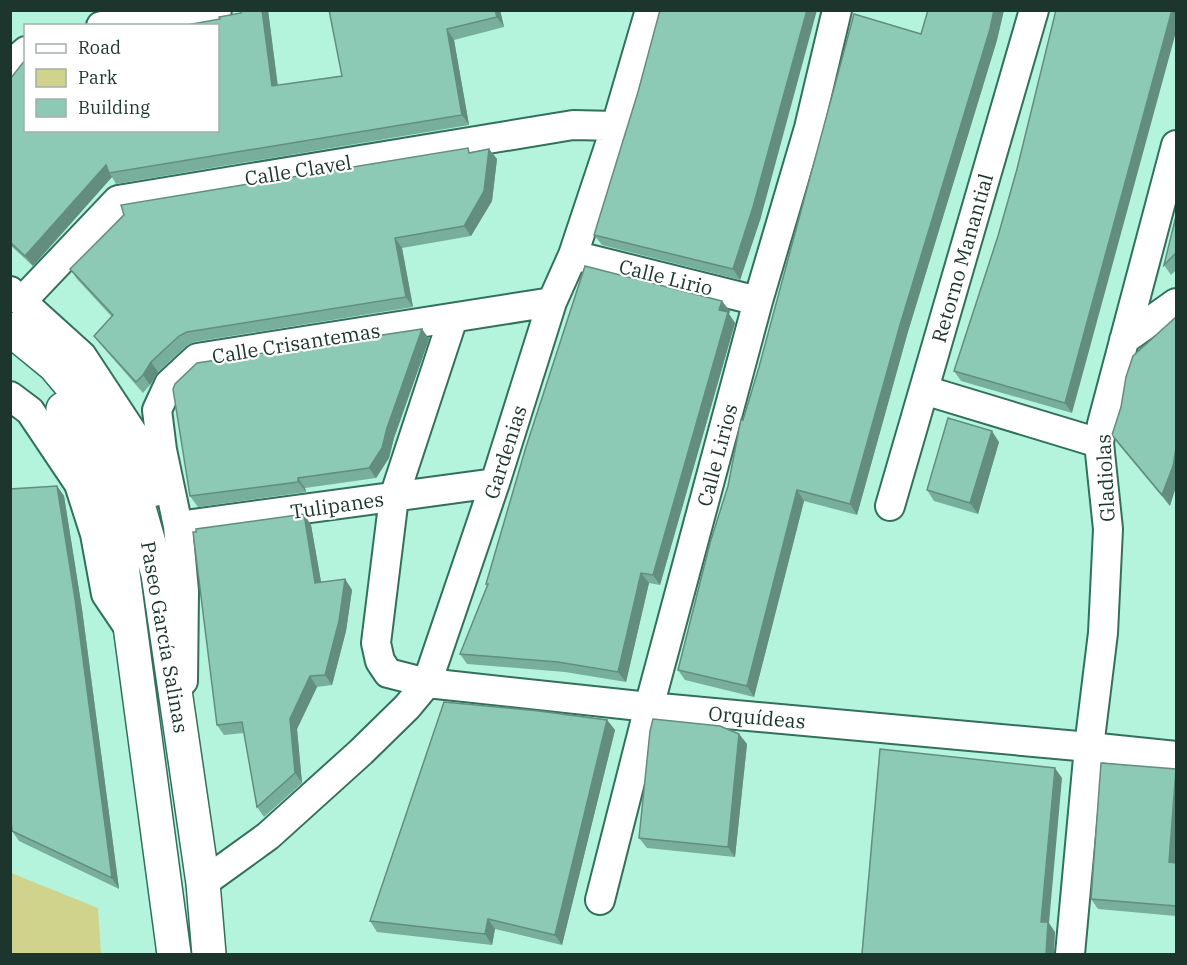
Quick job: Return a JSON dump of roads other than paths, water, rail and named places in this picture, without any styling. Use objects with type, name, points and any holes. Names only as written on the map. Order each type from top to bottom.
[{"type":"main road","name":"Paseo García Salinas","points":[[14,307],[54,365],[75,390],[103,451],[120,551],[174,954]]},
{"type":"main road","name":"Paseo García Salinas","points":[[10,353],[21,361],[73,422],[130,477],[158,574],[203,884],[209,954]]},
{"type":"street","points":[[108,24],[217,10]]},
{"type":"street","name":"Gardenias","points":[[203,884],[268,836],[361,752],[407,707],[426,683],[495,483],[552,302],[573,255],[616,126],[650,10]]},
{"type":"street","name":"Calle Lirios","points":[[600,900],[649,707],[758,301],[809,128],[837,10]]},
{"type":"street","name":"Retorno Manantial","points":[[890,506],[1034,10]]},
{"type":"street","points":[[10,66],[24,53]]},
{"type":"street","name":"Calle Clavel","points":[[14,307],[118,200],[573,125],[616,126]]},
{"type":"street","name":"Gladiolas","points":[[1070,954],[1089,747],[1103,633],[1108,529],[1099,443],[1102,424],[1176,145]]},
{"type":"street","name":"Calle Lirio","points":[[573,255],[758,301]]},
{"type":"street","name":"Calle Crisantemas","points":[[178,712],[184,677],[184,591],[178,526],[156,410],[169,384],[197,358],[552,302]]},
{"type":"street","points":[[1124,340],[1176,303]]},
{"type":"street","points":[[14,307],[82,356],[138,441],[162,516],[158,574]]},
{"type":"street","points":[[394,498],[453,318]]},
{"type":"street","points":[[924,390],[1099,443]]},
{"type":"street","points":[[10,396],[30,411],[79,484],[95,534],[106,594],[129,628]]},
{"type":"street","name":"Tulipanes","points":[[178,526],[495,483]]},
{"type":"street","name":"Orquídeas","points":[[394,498],[376,643],[380,661],[388,673],[426,683],[649,707],[1176,756]]}]
